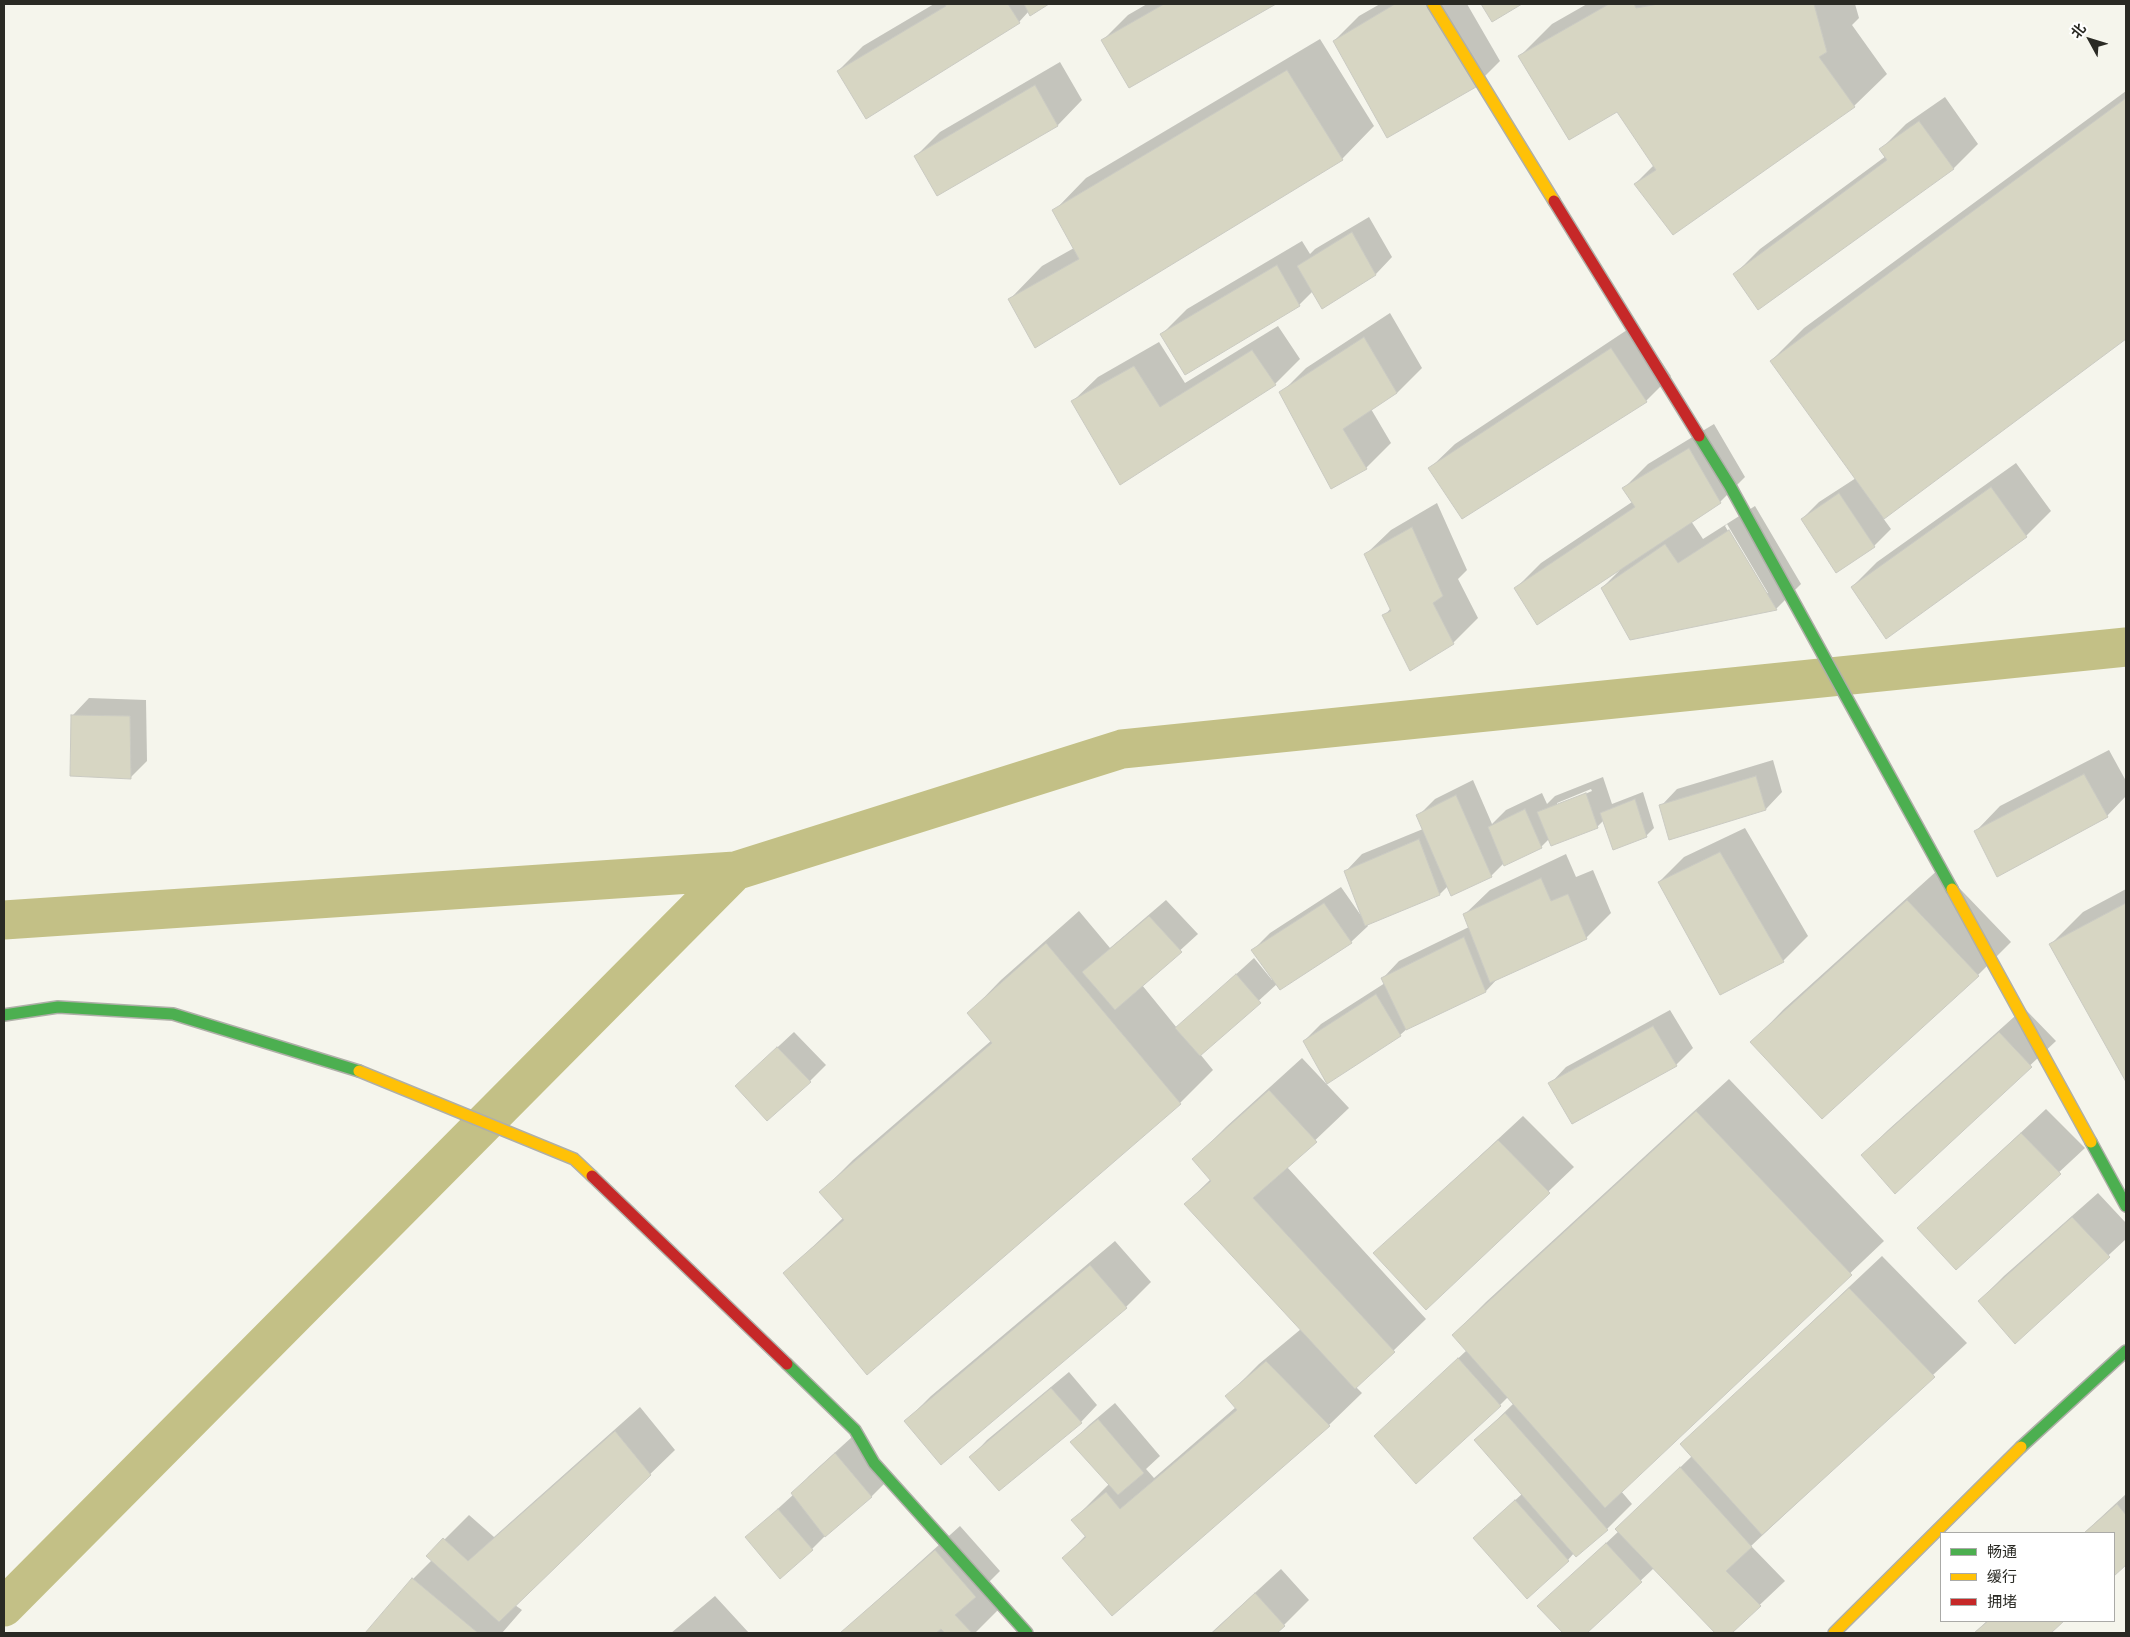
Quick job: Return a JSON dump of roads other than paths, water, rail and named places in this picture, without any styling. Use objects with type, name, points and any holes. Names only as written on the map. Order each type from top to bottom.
[{"type":"street","points":[[1433,4],[1730,486],[2126,1206]]},
{"type":"street","points":[[4,1015],[58,1007],[173,1014],[342,1066],[574,1159],[855,1430],[874,1463],[1027,1633]]},
{"type":"street","points":[[1834,1633],[2040,1428],[2126,1351]]},
{"type":"waterway","points":[[4,920],[735,871],[1122,749],[2126,647]]},
{"type":"waterway","points":[[4,1607],[735,871]]}]
